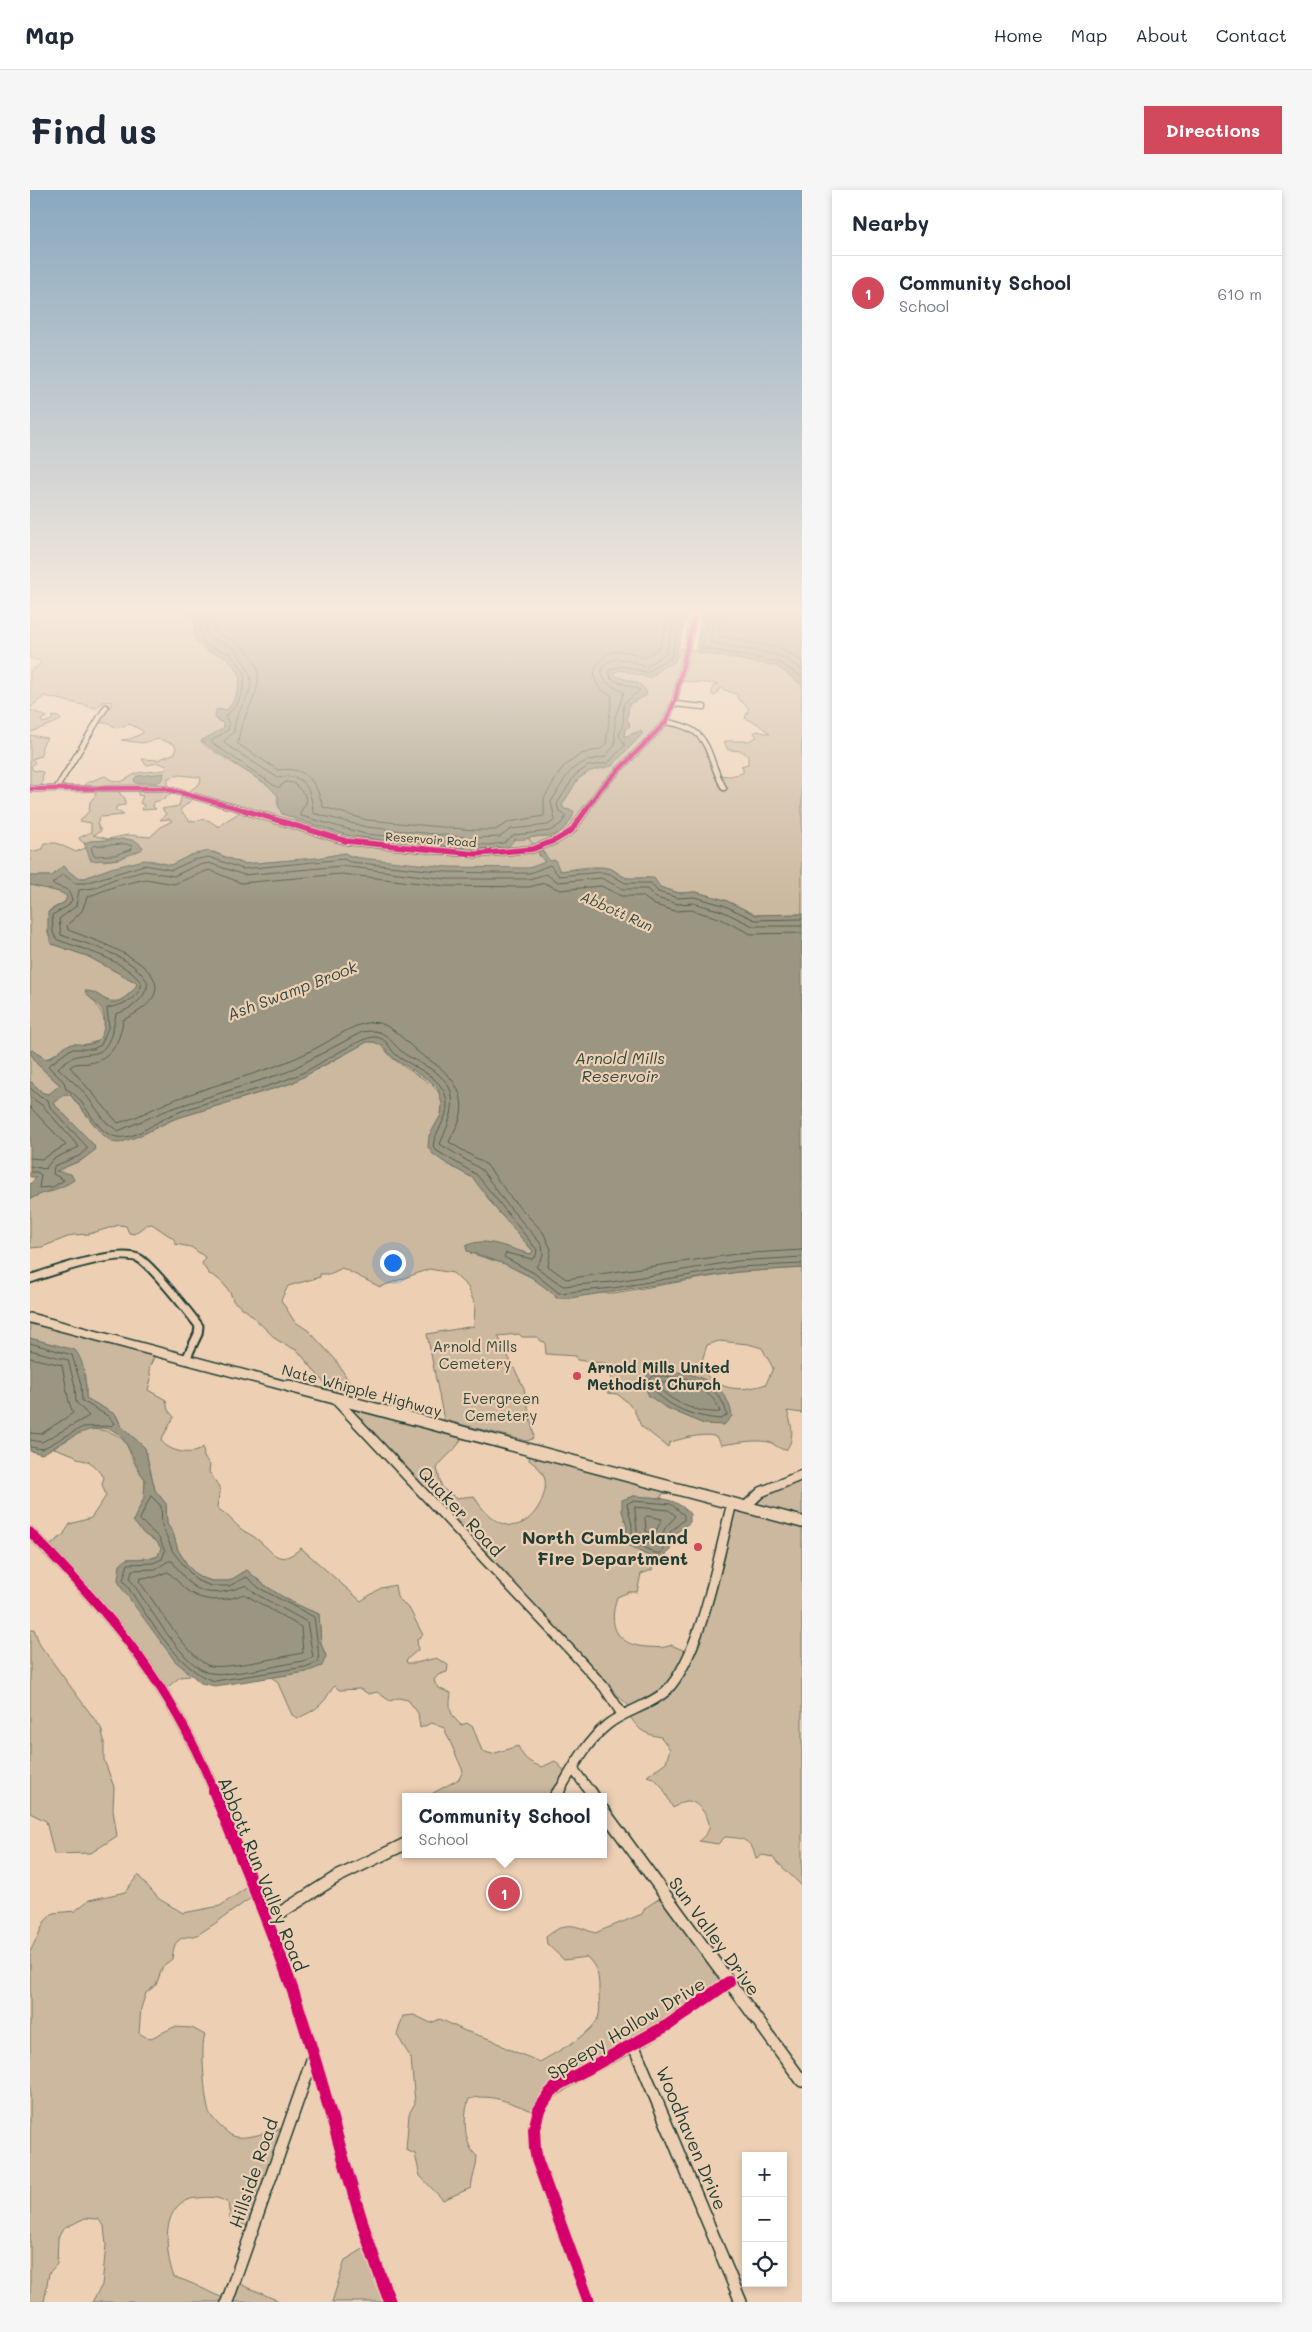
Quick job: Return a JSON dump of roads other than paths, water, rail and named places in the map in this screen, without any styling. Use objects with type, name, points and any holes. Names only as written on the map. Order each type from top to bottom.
[{"type":"main road","name":"Nate Whipple Highway","points":[[30,1318],[802,1522]]},
{"type":"street","points":[[56,789],[106,707]]},
{"type":"street","name":"Reservoir Road","points":[[30,789],[162,788],[175,790],[346,840],[379,846],[480,854],[533,849],[563,836],[576,826],[601,788],[666,722],[673,707]]},
{"type":"street","points":[[700,707],[704,707]]},
{"type":"street","points":[[666,722],[681,724],[703,737],[716,776],[724,788]]},
{"type":"street","points":[[30,1279],[110,1257],[130,1255],[140,1258],[180,1301],[199,1326],[198,1334],[186,1359]]},
{"type":"street","name":"Quaker Road","points":[[334,1398],[574,1654],[604,1687],[622,1714]]},
{"type":"street","points":[[745,1507],[761,1492],[802,1475]]},
{"type":"street","points":[[558,1793],[590,1743],[607,1725],[622,1714],[665,1692],[684,1668],[697,1635],[732,1503]]},
{"type":"street","name":"Abbott Run Valley Road","points":[[30,1532],[103,1608],[176,1710],[197,1751],[269,1920],[313,2056],[360,2220],[390,2302]]},
{"type":"street","points":[[574,1770],[591,1793]]},
{"type":"street","name":"Sun Valley Drive","points":[[607,1815],[802,2081]]},
{"type":"street","points":[[269,1920],[335,1876],[371,1857],[402,1845]]},
{"type":"street","name":"Speepy Hollow Drive","points":[[588,2302],[537,2160],[533,2142],[538,2108],[548,2093],[558,2085],[633,2044],[712,1996],[729,1982]]},
{"type":"street","name":"Woodhaven Drive","points":[[633,2044],[741,2302]]},
{"type":"street","name":"Hillside Road","points":[[227,2302],[313,2056]]},
{"type":"water","points":[[230,707],[629,707],[627,719],[630,726],[625,729],[624,737],[640,731],[643,733],[612,766],[590,771],[578,779],[562,805],[564,809],[574,811],[569,823],[562,830],[550,836],[515,839],[508,847],[492,849],[403,843],[347,835],[282,814],[278,805],[278,796],[269,786],[201,741],[224,728],[223,723],[215,718],[216,710],[227,710]]},
{"type":"water","points":[[164,773],[163,779],[157,783],[135,783],[134,779],[137,776]]},
{"type":"water","points":[[127,839],[136,841],[143,847],[141,850],[119,859],[91,861],[84,843],[91,841]]},
{"type":"water","name":"Arnold Mills Reservoir","points":[[535,848],[540,848],[550,861],[555,860],[560,871],[602,867],[611,869],[626,878],[654,878],[660,887],[679,893],[696,892],[725,900],[756,915],[802,914],[802,1268],[738,1272],[570,1298],[556,1298],[554,1294],[531,1277],[505,1264],[467,1251],[466,1246],[481,1242],[498,1244],[531,1254],[533,1251],[496,1209],[473,1178],[447,1164],[433,1154],[428,1147],[429,1136],[441,1115],[442,1104],[438,1089],[430,1081],[393,1058],[383,1046],[374,1042],[367,1042],[292,1083],[174,1119],[139,1136],[119,1143],[112,1142],[101,1133],[71,1095],[65,1094],[53,1103],[94,1145],[95,1150],[82,1160],[56,1171],[71,1174],[74,1180],[30,1199],[30,1184],[36,1177],[30,1177],[30,1081],[43,1093],[49,1094],[60,1085],[37,1064],[30,1052],[32,1050],[45,1059],[68,1045],[88,1045],[96,1042],[104,1029],[103,1012],[85,991],[96,994],[111,1002],[116,1002],[128,995],[137,983],[87,956],[52,944],[48,933],[48,912],[65,902],[67,896],[60,892],[30,885],[30,876],[52,876],[63,866],[77,878],[85,878],[111,868],[144,860],[171,865],[191,855],[209,851],[243,864],[318,858],[345,853],[351,857],[447,867],[529,868],[545,862]]},
{"type":"water","points":[[30,1338],[75,1350],[83,1367],[86,1398],[116,1415],[121,1426],[145,1448],[155,1490],[166,1504],[167,1524],[173,1533],[178,1550],[188,1566],[199,1577],[212,1581],[229,1581],[247,1570],[280,1595],[319,1614],[321,1644],[326,1656],[322,1666],[306,1672],[215,1686],[201,1683],[175,1661],[121,1587],[118,1580],[120,1565],[127,1559],[152,1558],[158,1556],[161,1548],[157,1542],[144,1534],[133,1521],[144,1498],[145,1479],[139,1471],[127,1445],[119,1434],[109,1429],[97,1428],[86,1431],[42,1454],[30,1451]]},
{"type":"water","points":[[651,1371],[677,1372],[702,1378],[713,1384],[722,1392],[732,1416],[724,1425],[704,1424],[665,1407],[649,1396],[643,1382]]},
{"type":"water","points":[[633,1496],[671,1501],[684,1508],[690,1514],[690,1522],[675,1534],[670,1550],[664,1558],[654,1559],[626,1544],[627,1526],[622,1511],[622,1500]]},
{"type":"waterway","name":"Abbott Run","points":[[528,838],[535,846]]},
{"type":"place","name":"Arnold Mills United Methodist Church","points":[[577,1376]]},
{"type":"place","name":"North Cumberland Fire Department","points":[[698,1547]]},
{"type":"place","name":"Community School","points":[[504,1893]]},
{"type":"water label","name":"Ash Swamp Brook","points":[[292,990]]},
{"type":"park label","name":"Arnold Mills Cemetery","points":[[475,1354]]},
{"type":"park label","name":"Evergreen Cemetery","points":[[501,1406]]}]
